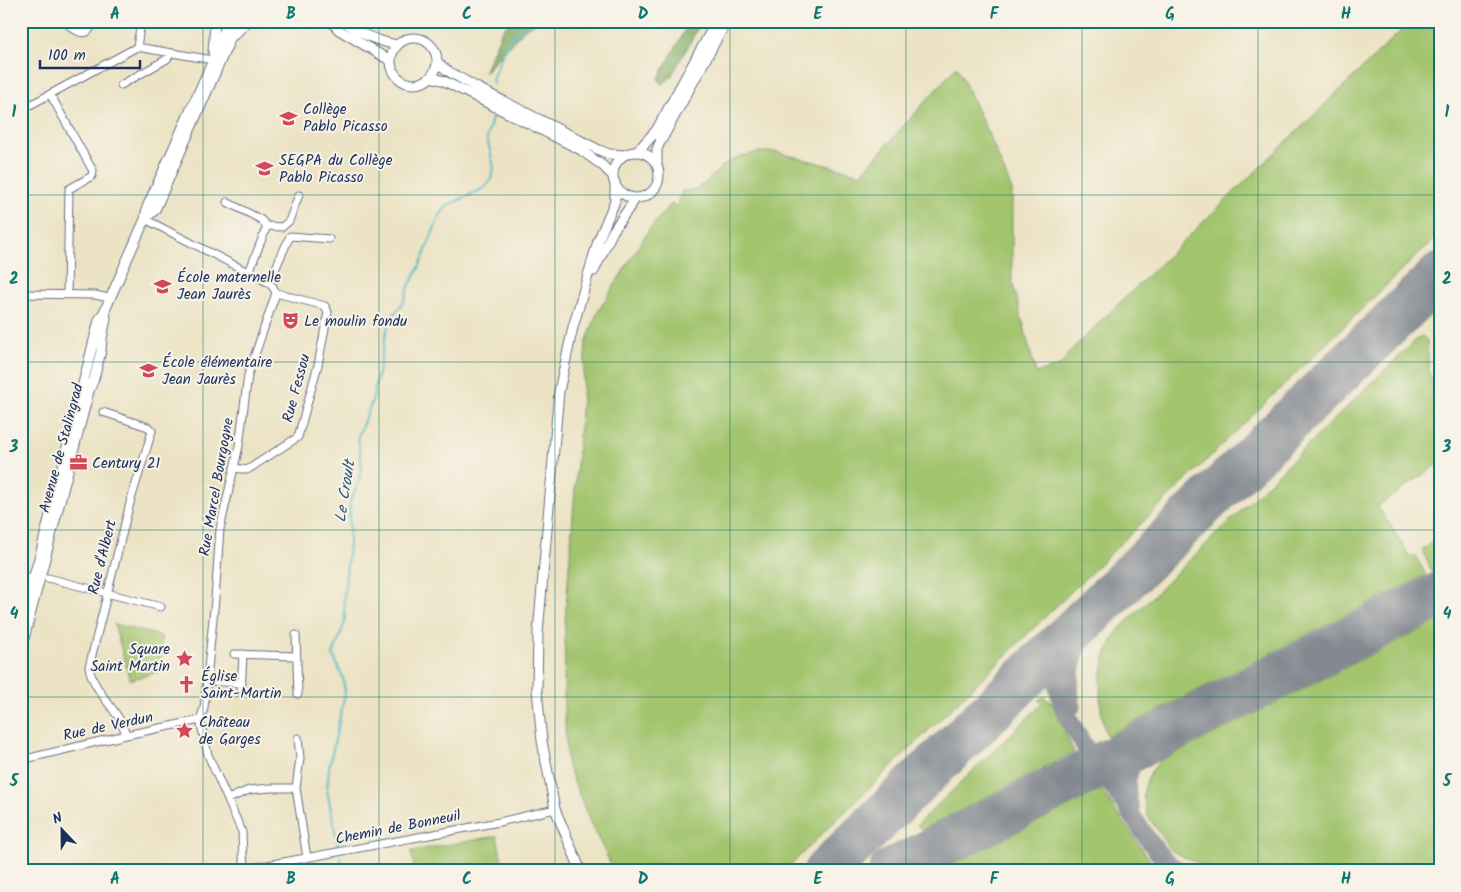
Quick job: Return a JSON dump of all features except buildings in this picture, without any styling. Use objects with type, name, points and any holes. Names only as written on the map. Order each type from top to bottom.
[{"type":"highway","points":[[638,151],[657,130],[716,21]]},
{"type":"highway","points":[[661,140],[726,21]]},
{"type":"main road","points":[[213,60],[215,21]]},
{"type":"main road","name":"Avenue de Stalingrad","points":[[21,619],[99,320],[213,60],[228,21]]},
{"type":"main road","name":"Avenue de Stalingrad","points":[[144,219],[155,210],[238,21]]},
{"type":"main road","points":[[230,38],[248,21]]},
{"type":"main road","points":[[331,21],[339,30],[390,61]]},
{"type":"main road","points":[[344,21],[352,28],[379,41],[397,45]]},
{"type":"main road","points":[[411,38],[422,39],[432,46],[438,62],[436,70],[431,77],[422,83],[409,84],[401,81],[392,69],[390,61],[392,52],[397,45],[411,38]]},
{"type":"main road","points":[[438,62],[448,71],[474,86],[599,150],[609,154],[624,155],[638,151],[646,153],[657,163]]},
{"type":"main road","points":[[431,77],[444,81],[581,150],[604,166],[623,193],[636,198]]},
{"type":"main road","points":[[584,294],[613,231],[636,198],[649,194],[658,183],[657,148],[661,140]]},
{"type":"main road","points":[[581,871],[555,809],[542,741],[537,690],[538,633],[559,390],[573,327],[598,241],[615,201],[614,179],[616,164],[624,155]]},
{"type":"main road","name":"Avenue de Stalingrad","points":[[21,650],[84,407],[94,380],[101,352],[106,320],[105,310]]},
{"type":"main road","points":[[549,779],[568,841]]},
{"type":"street","points":[[64,21],[77,31],[83,33],[87,32],[96,21]]},
{"type":"street","points":[[137,47],[141,21]]},
{"type":"street","points":[[21,110],[137,47],[213,60]]},
{"type":"street","points":[[122,85],[167,60],[171,53]]},
{"type":"street","points":[[50,94],[93,171],[92,176],[69,189],[68,294]]},
{"type":"street","points":[[227,202],[260,218],[267,226],[282,227],[289,221],[299,195]]},
{"type":"street","points":[[144,219],[269,283],[274,287],[276,293]]},
{"type":"street","points":[[248,272],[267,226]]},
{"type":"street","points":[[269,283],[290,236],[329,239]]},
{"type":"street","name":"Rue Fessou","points":[[235,468],[247,470],[298,437],[318,365],[328,312],[325,306],[276,293]]},
{"type":"street","name":"Rue Marcel Bourgogne","points":[[200,720],[204,708],[220,529],[235,468],[248,375],[276,293]]},
{"type":"street","points":[[21,294],[95,295],[109,298]]},
{"type":"street","name":"Rue d'Albert","points":[[103,412],[148,427],[152,431],[130,503],[89,667],[96,688],[123,726],[126,735]]},
{"type":"street","points":[[21,577],[32,580]]},
{"type":"street","points":[[48,578],[161,607]]},
{"type":"street","points":[[296,635],[298,694]]},
{"type":"street","points":[[234,654],[296,656]]},
{"type":"street","points":[[242,692],[243,654]]},
{"type":"street","points":[[206,681],[242,683]]},
{"type":"street","points":[[200,720],[208,755],[242,832],[243,857],[247,870]]},
{"type":"street","name":"Rue de Verdun","points":[[21,760],[200,720]]},
{"type":"street","points":[[298,738],[300,758],[296,788],[307,858]]},
{"type":"street","points":[[228,800],[249,790],[296,788]]},
{"type":"street","name":"Chemin de Bonneuil","points":[[247,870],[499,822],[555,809]]},
{"type":"green space","points":[[510,21],[538,21],[525,29],[484,73],[502,30]]},
{"type":"green space","points":[[690,21],[702,21],[671,77],[662,85],[658,79]]},
{"type":"green space","points":[[1411,21],[1440,21],[1440,233],[784,871],[614,871],[590,822],[567,764],[564,706],[565,621],[586,343],[597,313],[650,228],[671,204],[678,206],[682,191],[695,190],[721,167],[738,157],[758,152],[776,152],[861,174],[957,66],[1012,190],[1012,281],[1036,373],[1060,365],[1069,352]]},
{"type":"green space","points":[[1422,336],[1427,340],[1429,371],[1440,407],[1440,463],[1378,506],[1410,557],[1415,555],[1426,575],[1107,736],[1101,709],[1101,679],[1107,651],[1121,627]]},
{"type":"green space","points":[[1440,537],[1440,568],[1432,572],[1422,550]]},
{"type":"green space","points":[[1440,620],[1440,871],[1220,871],[1171,850],[1147,815],[1143,794],[1152,770],[1160,761]]},
{"type":"green space","points":[[114,624],[161,636],[161,671],[130,680]]},
{"type":"green space","points":[[1044,697],[1051,701],[1074,752],[922,830],[917,825],[1042,704],[1038,700]]},
{"type":"green space","points":[[1101,789],[1150,861],[1159,871],[939,871]]},
{"type":"green space","points":[[497,836],[504,871],[415,871],[411,851]]},
{"type":"waterway","name":"Le Croult","points":[[493,84],[492,79],[507,44],[516,33],[525,29],[532,21]]},
{"type":"waterway","name":"Le Croult","points":[[339,850],[327,790],[329,768],[345,693],[343,678],[333,655],[345,622],[344,598],[349,543],[350,501],[358,485],[362,468],[358,436],[372,402],[391,318],[404,301],[439,217],[447,206],[484,188],[490,182],[494,168],[487,138],[493,114]]},
{"type":"waterway","name":"Le Croult","points":[[340,856],[345,871]]},
{"type":"taxiway","points":[[1072,706],[1070,679],[1075,653],[1099,606]]},
{"type":"taxiway","points":[[1071,634],[1061,651],[1056,677],[1061,700],[1068,716],[1086,749],[1149,842],[1168,863],[1183,871]]},
{"type":"taxiway","points":[[1131,809],[1127,787],[1130,770],[1140,754],[1155,738]]},
{"type":"taxiway","points":[[845,871],[856,849],[870,828]]},
{"type":"runway","points":[[826,871],[1440,275]]},
{"type":"runway","points":[[891,871],[1440,594]]},
{"type":"place","name":"Collège Pablo Picasso","points":[[289,118]]},
{"type":"place","name":"SEGPA du Collège Pablo Picasso","points":[[265,169]]},
{"type":"place","name":"École maternelle Jean Jaurès","points":[[163,286]]},
{"type":"place","name":"Le moulin fondu","points":[[290,321]]},
{"type":"place","name":"École élémentaire Jean Jaurès","points":[[148,371]]},
{"type":"place","name":"Century 21","points":[[78,463]]},
{"type":"place","name":"Square Saint Martin","points":[[184,658]]},
{"type":"place","name":"Église Saint-Martin","points":[[187,685]]},
{"type":"place","name":"Château de Garges","points":[[185,731]]}]
